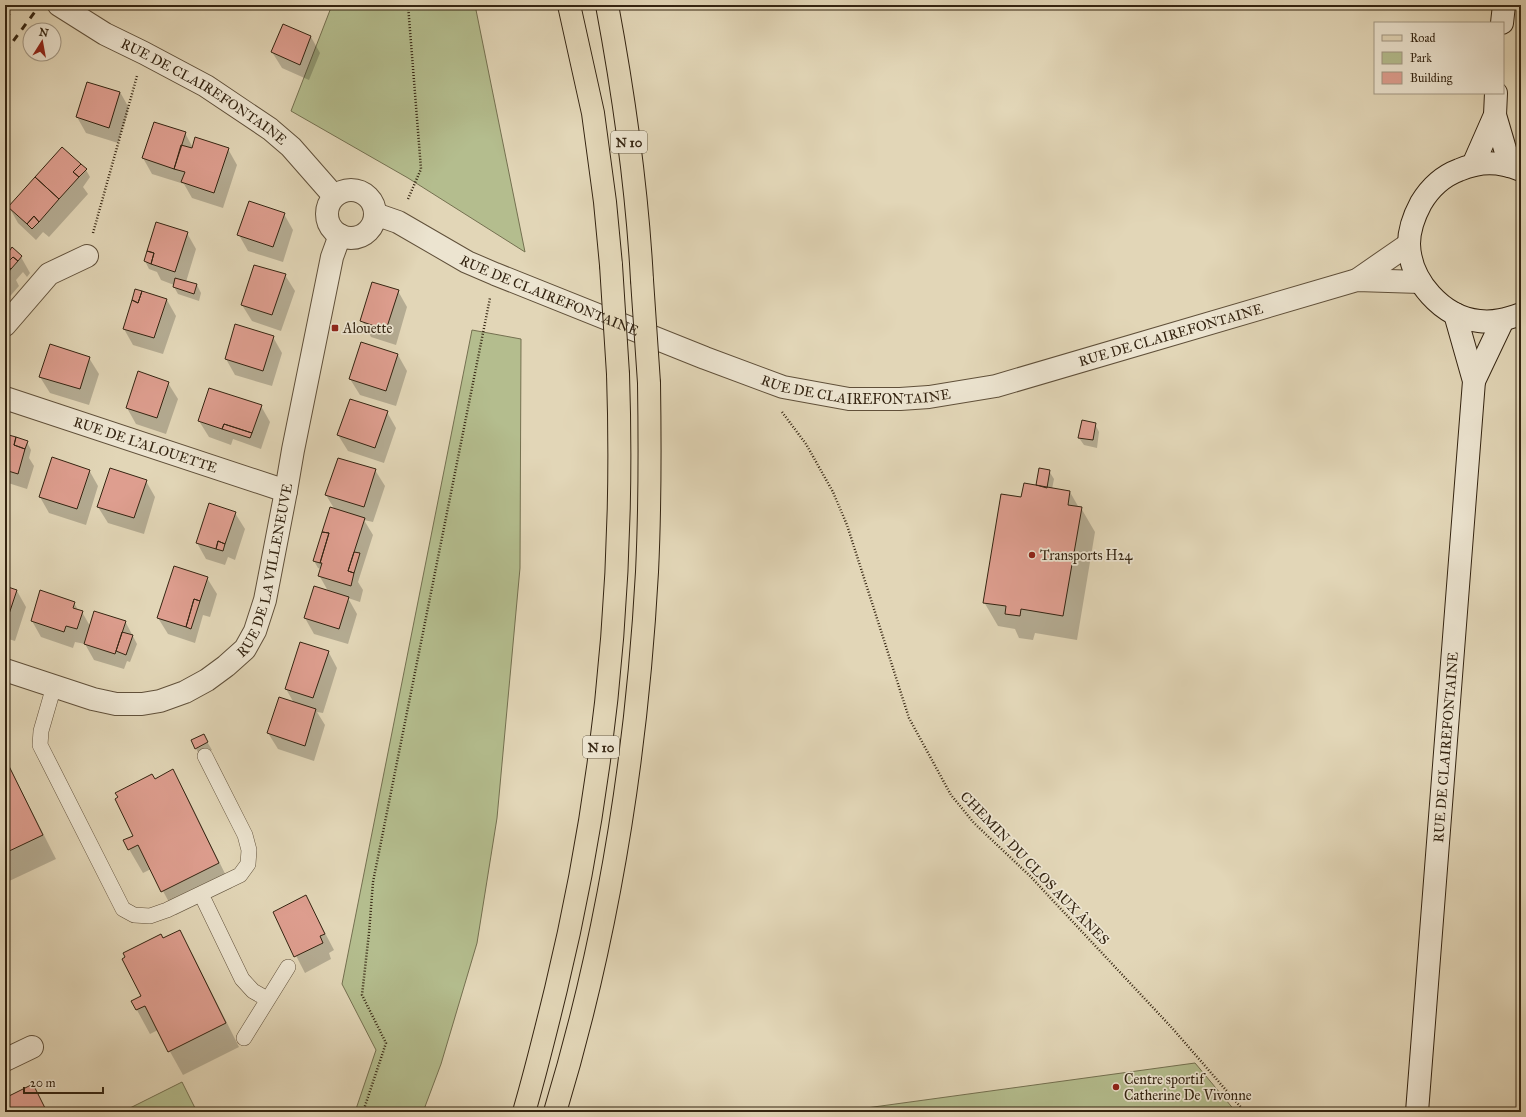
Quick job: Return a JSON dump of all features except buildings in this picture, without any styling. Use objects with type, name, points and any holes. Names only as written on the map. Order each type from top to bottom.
[{"type":"main road","name":"N 10","points":[[524,1112],[549,1019],[569,935],[586,844],[600,754],[607,691],[613,627],[617,555],[619,475],[618,374],[611,265],[605,202],[593,113],[569,5]]},
{"type":"main road","name":"N 10","points":[[556,1112],[590,981],[611,879],[628,772],[639,678],[647,572],[650,468],[649,383],[638,218],[626,116],[607,5]]},
{"type":"street","name":"RUE DE CLAIREFONTAINE","points":[[59,5],[105,34],[206,86],[270,129],[291,147],[334,196]]},
{"type":"street","points":[[1502,22],[1504,5]]},
{"type":"street","points":[[1473,164],[1495,115],[1496,94]]},
{"type":"street","points":[[1495,115],[1516,168]]},
{"type":"street","points":[[1512,317],[1479,321],[1456,314],[1435,301],[1420,282],[1412,264],[1409,244],[1414,216],[1427,193],[1448,174],[1473,164],[1492,163],[1516,168]]},
{"type":"street","points":[[348,190],[356,190],[364,193],[374,206],[375,214],[369,229],[356,237],[348,238],[333,231],[329,225],[327,217],[329,202],[340,192],[348,190]]},
{"type":"street","name":"RUE DE CLAIREFONTAINE","points":[[375,214],[398,222],[467,262],[494,274],[705,358],[783,387],[849,398],[885,399],[929,397],[996,386],[1357,280],[1420,282]]},
{"type":"street","name":"RUE DE LA VILLENEUVE","points":[[5,670],[93,699],[116,704],[142,704],[185,692],[207,680],[245,649],[255,631],[266,600],[293,450],[332,257],[340,235]]},
{"type":"street","name":"RUE DE CLAIREFONTAINE","points":[[1357,280],[1409,244]]},
{"type":"street","points":[[5,325],[49,274],[87,256]]},
{"type":"street","points":[[1456,314],[1474,382]]},
{"type":"street","points":[[1474,382],[1512,317]]},
{"type":"street","name":"RUE DE CLAIREFONTAINE","points":[[1417,1112],[1474,382]]},
{"type":"street","name":"RUE DE L'ALOUETTE","points":[[5,398],[286,491]]},
{"type":"street","points":[[5,1060],[32,1047]]},
{"type":"lane","points":[[54,686],[41,731],[40,745],[123,909],[134,915],[150,916],[201,894],[240,875],[248,864],[249,850],[245,835],[205,756]]},
{"type":"lane","points":[[201,894],[242,979],[253,991],[267,999]]},
{"type":"lane","points":[[244,1038],[288,967]]},
{"type":"path","points":[[398,222],[421,169],[408,5]]},
{"type":"path","points":[[87,256],[144,53]]},
{"type":"path","points":[[363,1112],[386,1043],[362,995],[373,882],[494,274]]},
{"type":"path","name":"CHEMIN DU CLOS AUX ÂNES","points":[[778,407],[806,444],[833,492],[847,525],[909,718],[951,795],[974,823],[1030,876],[1173,1029],[1245,1112]]},
{"type":"green space","points":[[332,5],[475,5],[525,252],[408,178],[291,111]]},
{"type":"green space","points":[[472,330],[521,339],[520,568],[497,818],[477,943],[441,1064],[423,1112],[355,1112],[376,1050],[342,984]]},
{"type":"green space","name":"Centre sportif Catherine De Vivonne","points":[[1195,1063],[1236,1112],[837,1112]]},
{"type":"green space","points":[[182,1082],[197,1112],[122,1112]]},
{"type":"railway","points":[[5,19],[16,5]]},
{"type":"railway","points":[[5,52],[40,5]]},
{"type":"place","name":"Alouette","points":[[335,328]]},
{"type":"place","name":"Transports H24","points":[[1032,555]]},
{"type":"place","name":"Centre sportif Catherine De Vivonne","points":[[1116,1087]]}]
